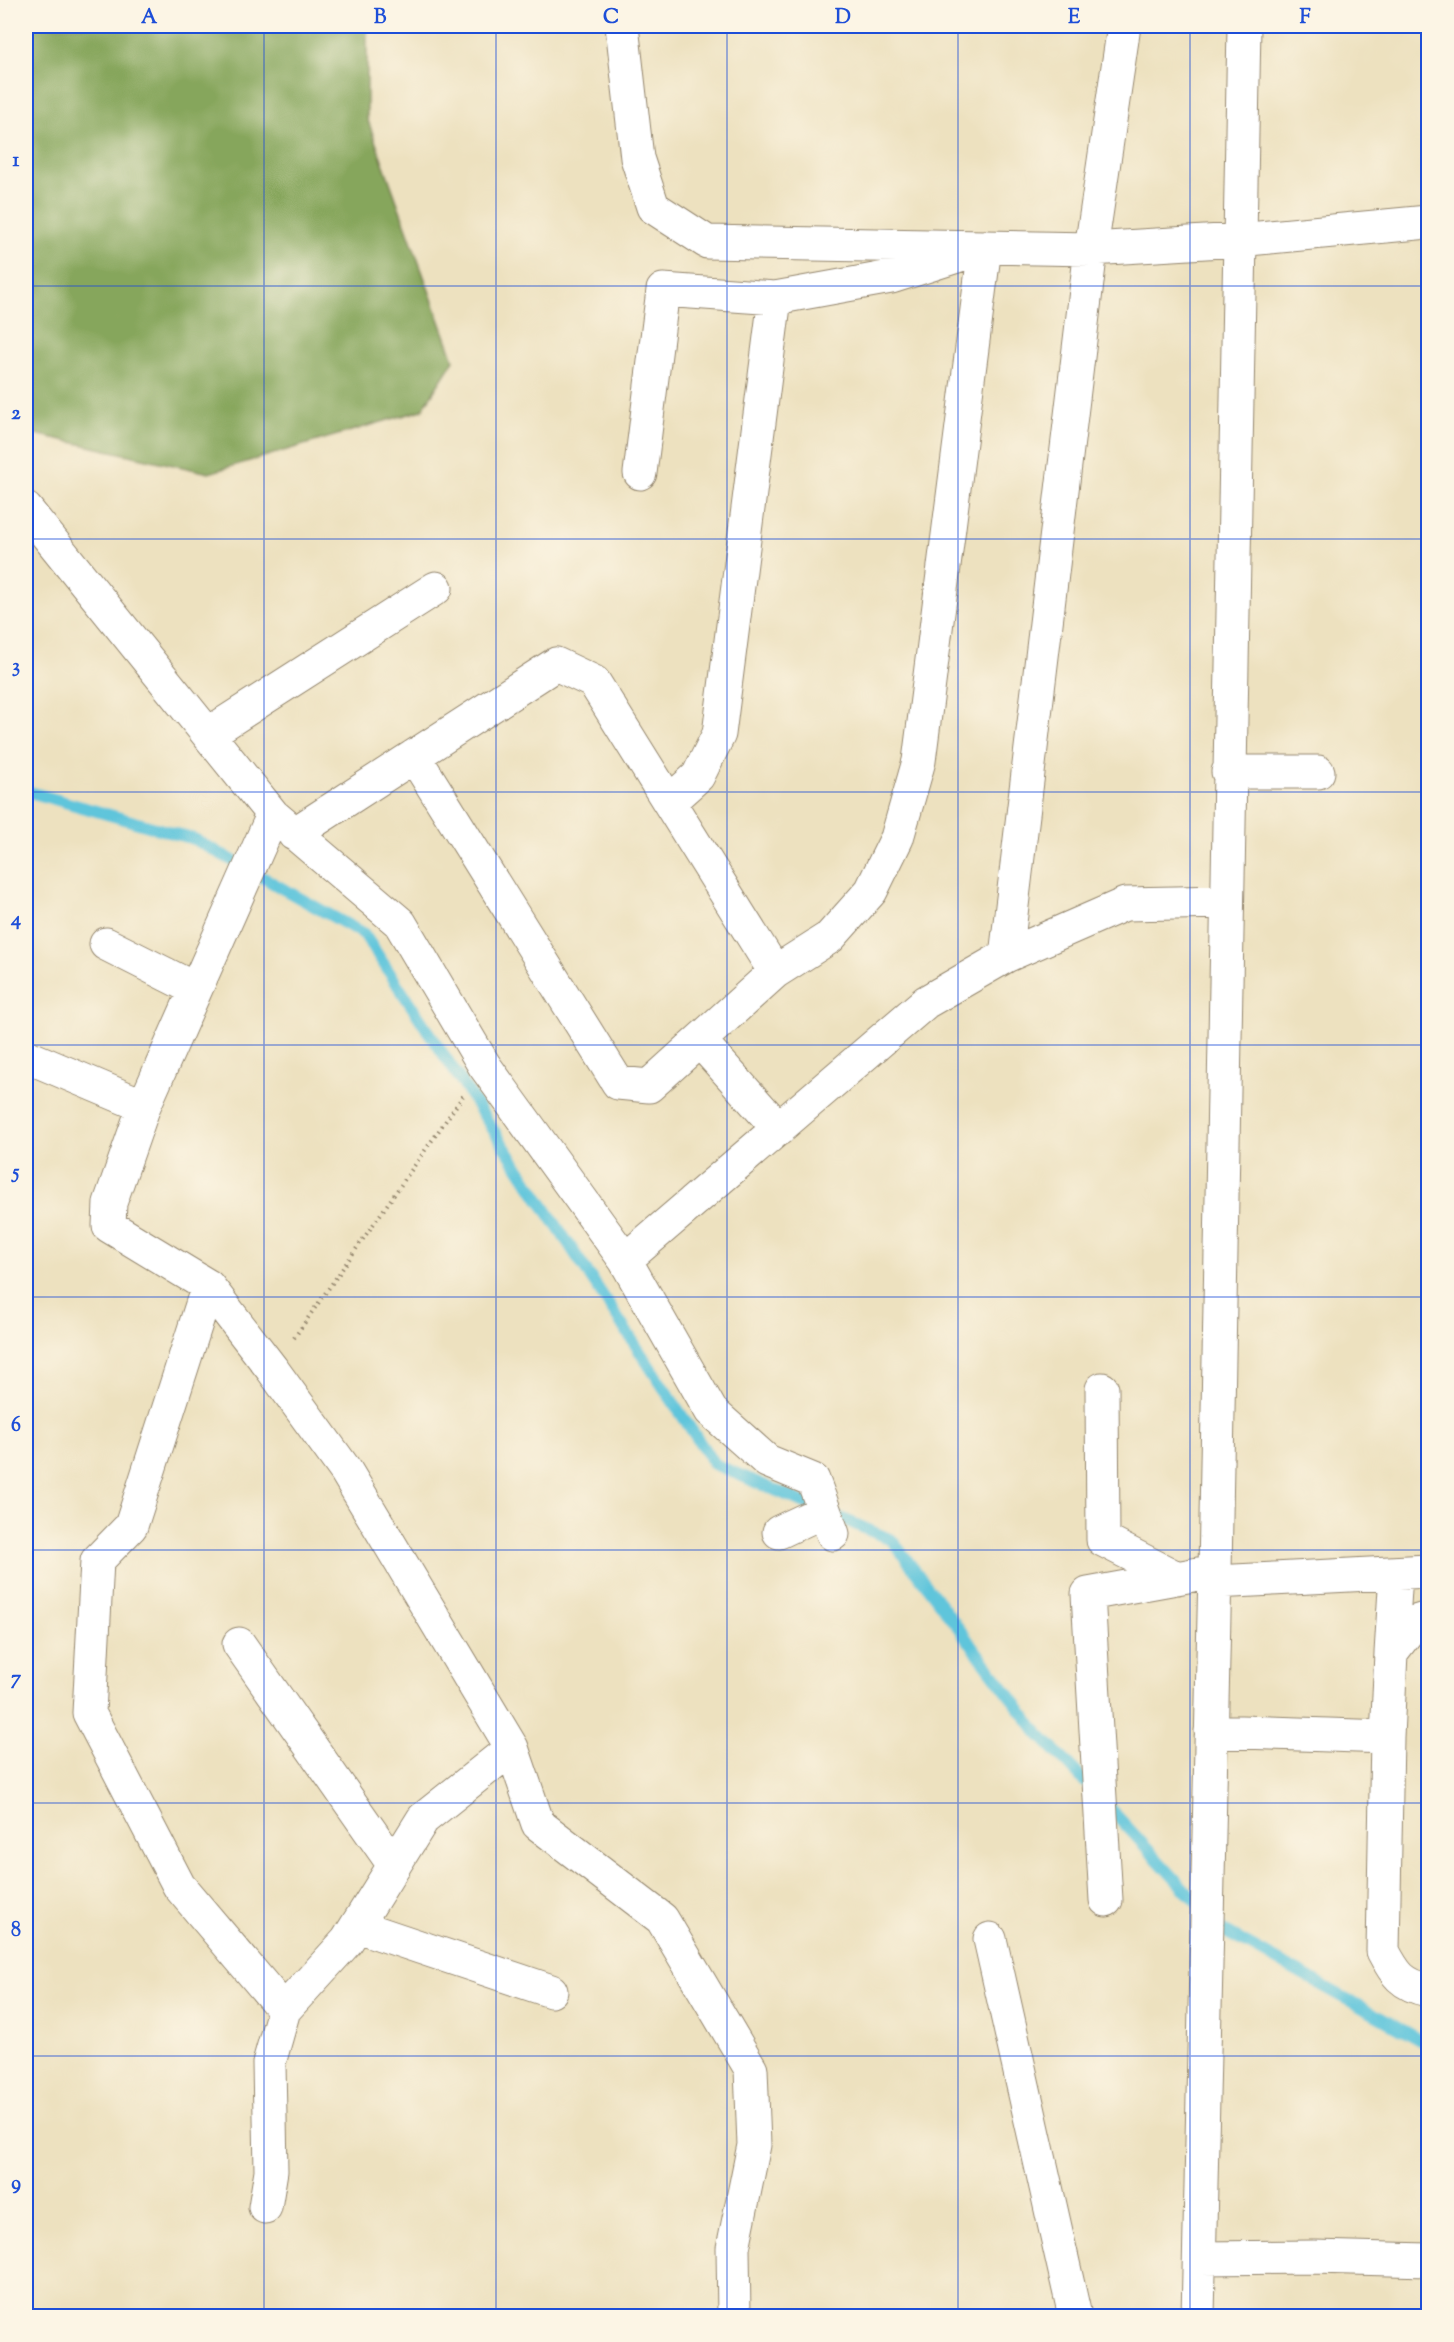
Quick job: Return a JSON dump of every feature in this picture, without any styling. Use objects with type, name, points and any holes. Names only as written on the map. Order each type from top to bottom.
[{"type":"street","points":[[622,26],[637,158],[653,207],[707,242],[1091,249],[1238,240],[1428,222]]},
{"type":"street","points":[[1006,956],[1091,249],[1124,26]]},
{"type":"street","points":[[1198,2316],[1215,1577],[1228,772],[1244,26]]},
{"type":"street","points":[[640,473],[663,290],[775,298],[891,278],[985,247]]},
{"type":"street","points":[[414,756],[618,1083],[649,1086],[775,972],[830,937],[871,891],[897,838],[919,761],[985,247]]},
{"type":"street","points":[[669,802],[698,776],[719,734],[775,298]]},
{"type":"street","points":[[26,509],[207,734],[283,824],[400,923],[484,1065],[625,1260],[711,1411],[767,1461],[813,1480],[828,1523],[779,1532]]},
{"type":"street","points":[[207,734],[436,588]]},
{"type":"street","points":[[734,2316],[733,2248],[754,2145],[751,2069],[662,1918],[538,1824],[512,1748],[346,1470],[272,1369],[208,1286],[109,1226],[110,1203],[144,1106],[195,989],[283,824],[414,756],[556,664],[594,682],[775,972]]},
{"type":"street","points":[[1228,772],[1318,771]]},
{"type":"street","points":[[625,1260],[926,1002],[1006,956],[1125,904],[1226,902]]},
{"type":"street","points":[[106,944],[195,989]]},
{"type":"street","points":[[700,1041],[779,1129]]},
{"type":"street","points":[[26,1056],[144,1106]]},
{"type":"street","points":[[208,1286],[131,1526],[97,1561],[89,1713],[179,1886],[284,2010]]},
{"type":"street","points":[[1102,1389],[1103,1540],[1178,1578]]},
{"type":"street","points":[[1106,1899],[1088,1594],[1178,1578],[1428,1571]]},
{"type":"street","points":[[1396,1573],[1387,1737],[1383,1951],[1394,1973],[1414,1987],[1428,1990]]},
{"type":"street","points":[[1391,1653],[1415,1622],[1428,1618]]},
{"type":"street","points":[[239,1644],[394,1865]]},
{"type":"street","points":[[1211,1731],[1387,1737]]},
{"type":"street","points":[[265,2207],[271,2171],[269,2063],[284,2010],[347,1941],[423,1819],[512,1748]]},
{"type":"street","points":[[357,1926],[551,1991]]},
{"type":"street","points":[[990,1939],[1075,2316]]},
{"type":"street","points":[[1200,2258],[1314,2257],[1428,2260]]},
{"type":"path","points":[[272,1369],[484,1065]]},
{"type":"green space","points":[[26,26],[367,26],[367,118],[454,360],[422,410],[209,473],[26,432]]},
{"type":"waterway","points":[[26,791],[194,839],[364,934],[714,1464],[892,1540],[1038,1733],[1093,1790]]},
{"type":"waterway","points":[[1107,1805],[1201,1907]]},
{"type":"waterway","points":[[1213,1920],[1222,1930],[1428,2044]]}]
